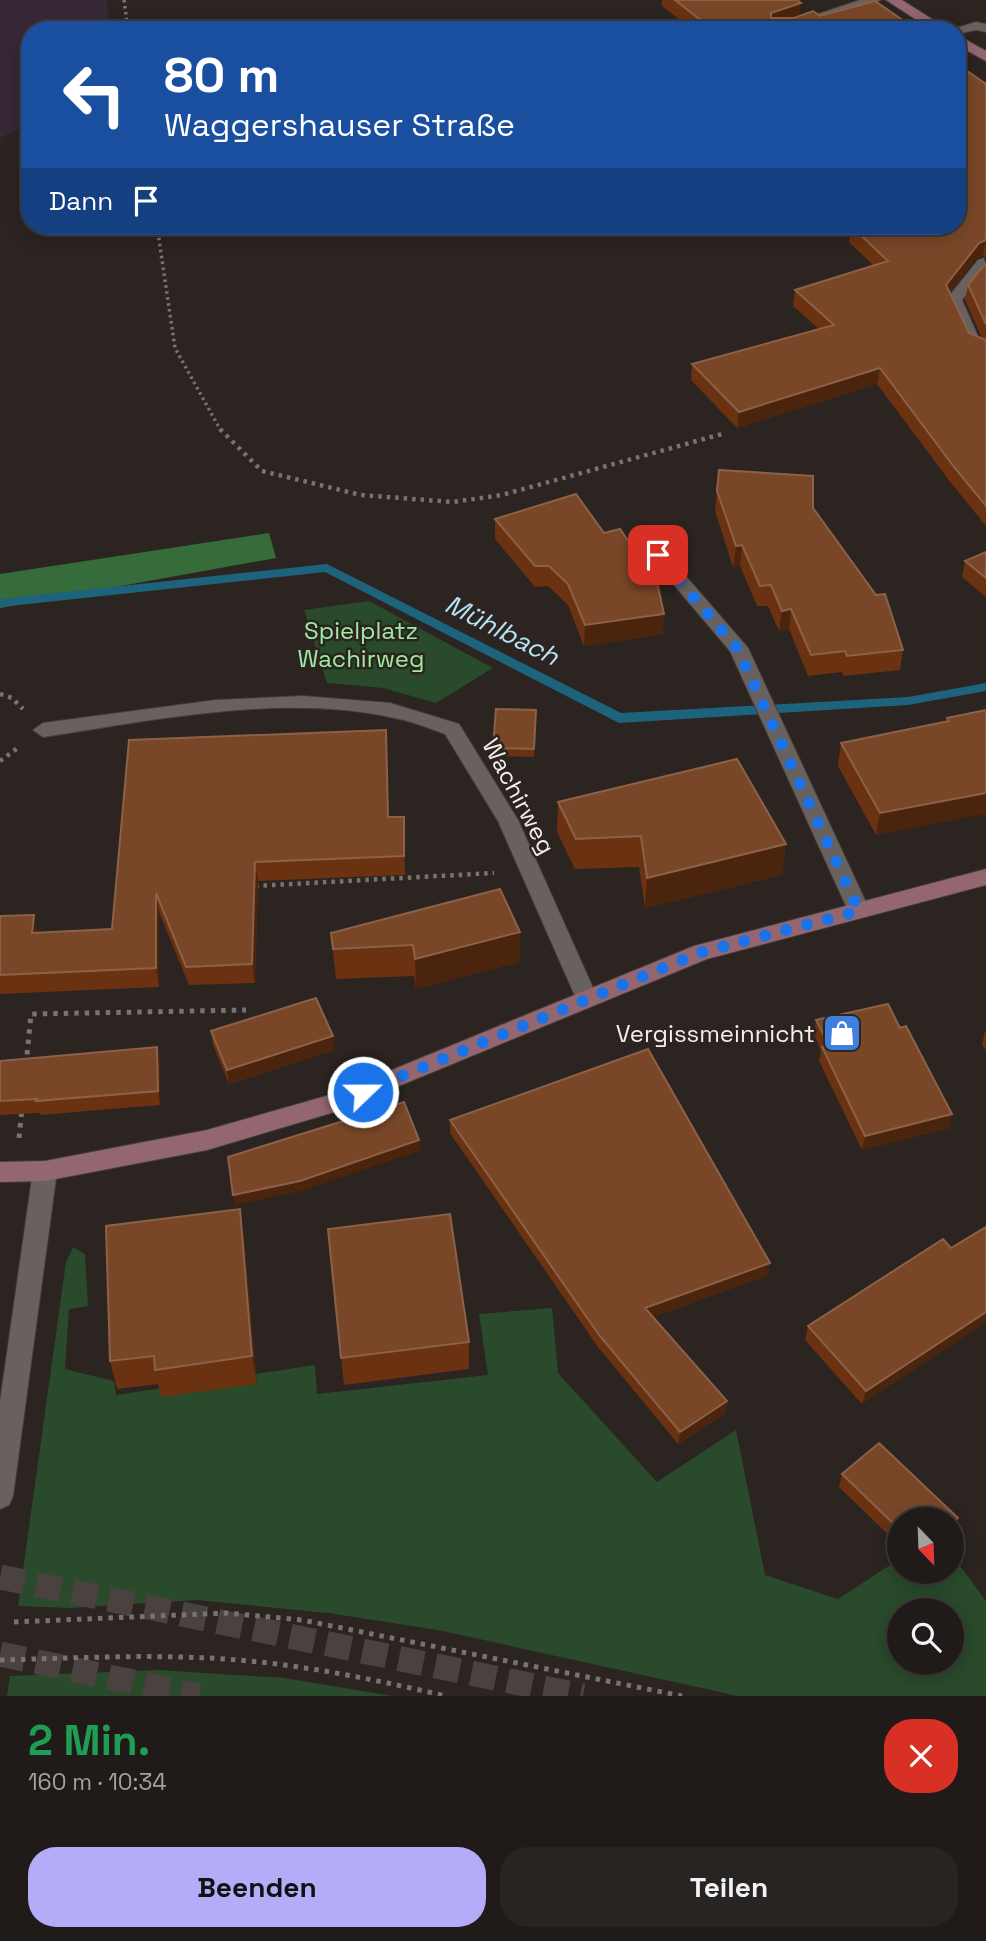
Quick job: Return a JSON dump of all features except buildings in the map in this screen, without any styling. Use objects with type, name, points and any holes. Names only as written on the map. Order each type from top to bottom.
[{"type":"street","points":[[806,21],[874,0]]},
{"type":"street","points":[[894,0],[928,21]]},
{"type":"street","points":[[966,28],[986,28]]},
{"type":"street","points":[[966,45],[986,57]]},
{"type":"street","points":[[984,263],[954,300],[973,344],[986,350]]},
{"type":"street","points":[[658,555],[737,648],[859,911]]},
{"type":"street","name":"Wachirweg","points":[[43,730],[236,705],[319,702],[393,710],[452,729],[508,820],[587,999]]},
{"type":"street","points":[[0,1172],[46,1171],[207,1140],[338,1102],[702,952],[986,877]]},
{"type":"street","points":[[0,1496],[46,1171]]},
{"type":"path","points":[[124,0],[127,21]]},
{"type":"path","points":[[158,235],[175,348],[221,431],[262,471],[361,495],[453,502],[502,495],[722,434]]},
{"type":"path","points":[[251,886],[530,871]]},
{"type":"path","points":[[26,1066],[31,1014],[246,1010]]},
{"type":"path","points":[[19,1146],[22,1106]]},
{"type":"path","points":[[14,1622],[227,1613],[302,1620],[682,1696]]},
{"type":"path","points":[[0,1660],[90,1657],[225,1659],[368,1678],[446,1696]]},
{"type":"shaded area","points":[[0,0],[107,0],[110,21],[21,21],[21,128],[0,138]]},
{"type":"green space","points":[[269,533],[276,558],[0,608],[0,574]]},
{"type":"green space","name":"Spielplatz Wachirweg","points":[[369,601],[493,668],[436,703],[383,688],[327,683],[304,610]]},
{"type":"green space","points":[[73,1247],[85,1254],[88,1306],[69,1309],[65,1369],[114,1381],[116,1395],[315,1365],[317,1394],[488,1375],[479,1314],[552,1308],[558,1373],[657,1482],[736,1430],[765,1575],[838,1599],[887,1567],[887,1584],[964,1584],[964,1571],[986,1601],[986,1696],[738,1696],[438,1630],[328,1613],[197,1600],[71,1608],[18,1606],[66,1262]]},
{"type":"green space","points":[[159,1670],[284,1678],[393,1696],[7,1696],[10,1676]]},
{"type":"waterway","name":"Mühlbach","points":[[0,603],[327,568],[619,718],[908,701],[986,687]]},
{"type":"tunnel","points":[[0,1577],[583,1696]]},
{"type":"tunnel","points":[[0,1654],[199,1696]]},
{"type":"place","name":"Vergissmeinnicht","points":[[842,1033]]},
{"type":"route","points":[[363,1092],[702,952],[859,911],[737,648],[658,555]]}]
